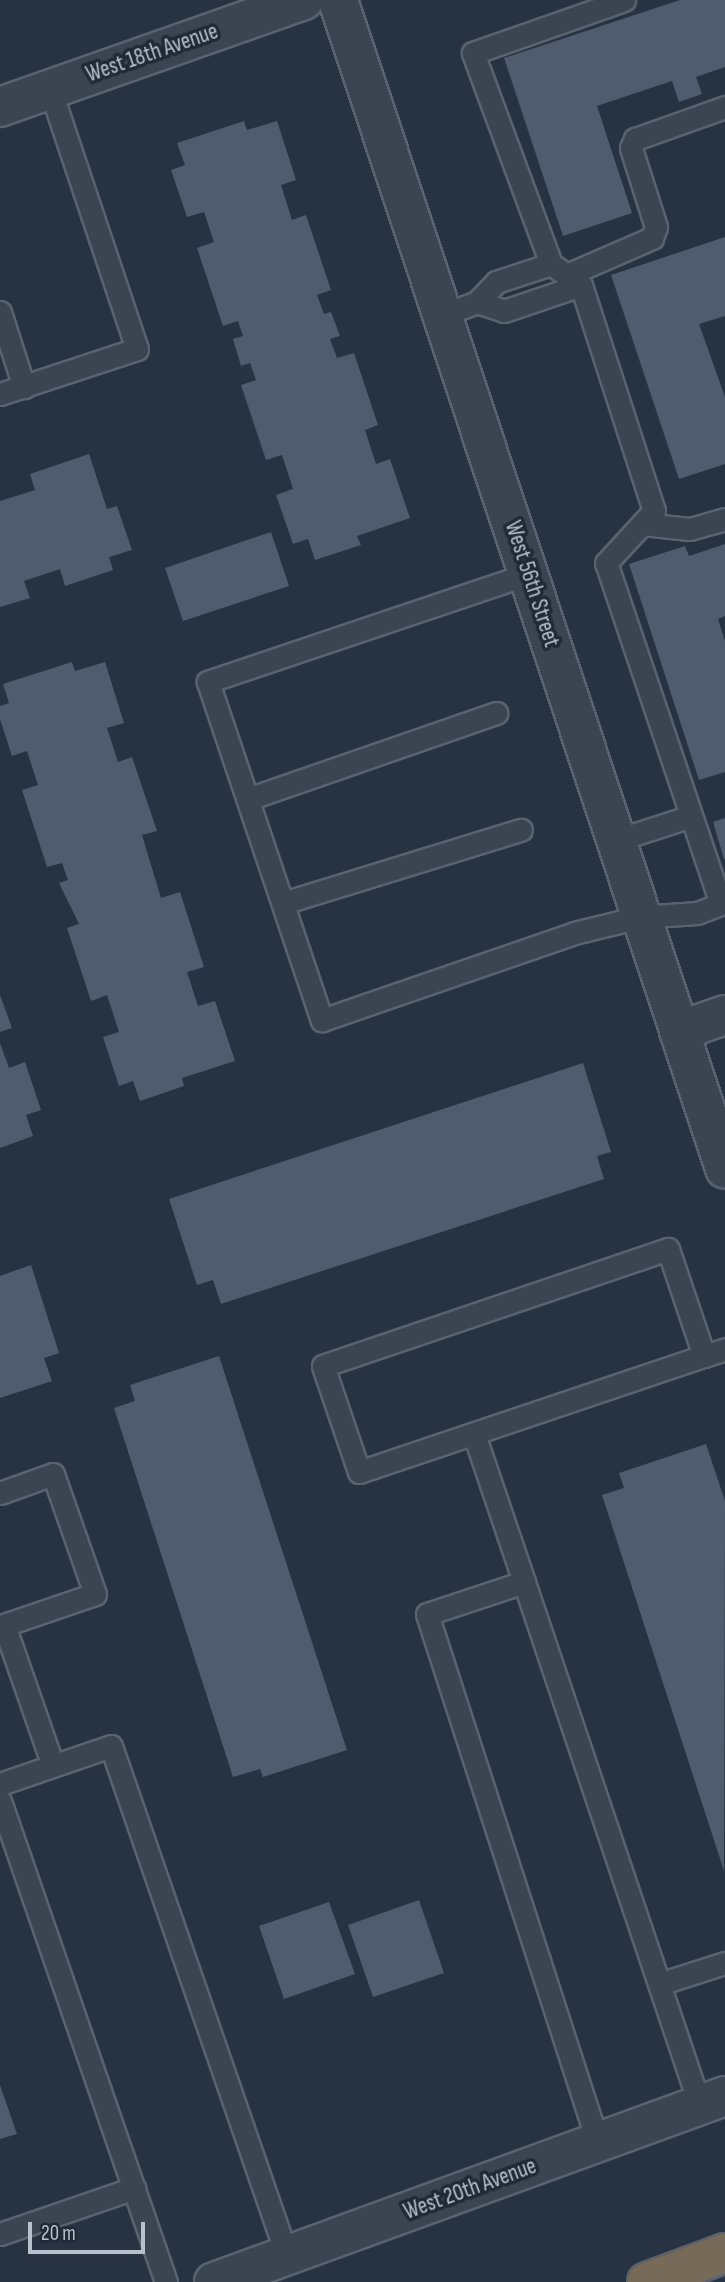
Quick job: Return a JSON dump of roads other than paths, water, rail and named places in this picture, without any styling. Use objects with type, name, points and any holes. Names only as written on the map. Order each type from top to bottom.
[{"type":"highway","points":[[647,2282],[725,2253]]},
{"type":"street","name":"West 18th Avenue","points":[[0,107],[304,0]]},
{"type":"street","name":"West 56th Street","points":[[338,0],[725,1169]]},
{"type":"street","points":[[679,1031],[725,1015]]},
{"type":"street","name":"West 20th Avenue","points":[[214,2282],[712,2101]]},
{"type":"lane","points":[[528,574],[208,682],[322,1020],[574,933],[640,917],[697,914],[723,903],[688,817],[606,563],[654,511],[566,274],[473,53],[624,0]]},
{"type":"lane","points":[[0,394],[137,349],[50,89]]},
{"type":"lane","points":[[477,302],[504,311],[566,274],[652,238],[656,227],[631,148],[635,139],[725,107]]},
{"type":"lane","points":[[442,314],[477,302],[496,282],[566,274]]},
{"type":"lane","points":[[0,312],[24,387]]},
{"type":"lane","points":[[642,524],[690,528],[725,519]]},
{"type":"lane","points":[[248,799],[497,713]]},
{"type":"lane","points":[[617,841],[688,817]]},
{"type":"lane","points":[[283,902],[520,830]]},
{"type":"lane","points":[[704,1356],[668,1249],[323,1366],[359,1472],[725,1349]]},
{"type":"lane","points":[[474,1434],[628,1885],[659,1984],[712,2101]]},
{"type":"lane","points":[[0,1493],[53,1474],[95,1594],[2,1625],[53,1766]]},
{"type":"lane","points":[[524,1582],[427,1614],[598,2143]]},
{"type":"lane","points":[[0,1784],[111,1746],[261,2190],[287,2256]]},
{"type":"lane","points":[[0,1801],[166,2282]]},
{"type":"lane","points":[[659,1984],[725,1963]]},
{"type":"lane","points":[[0,2234],[134,2188]]}]
